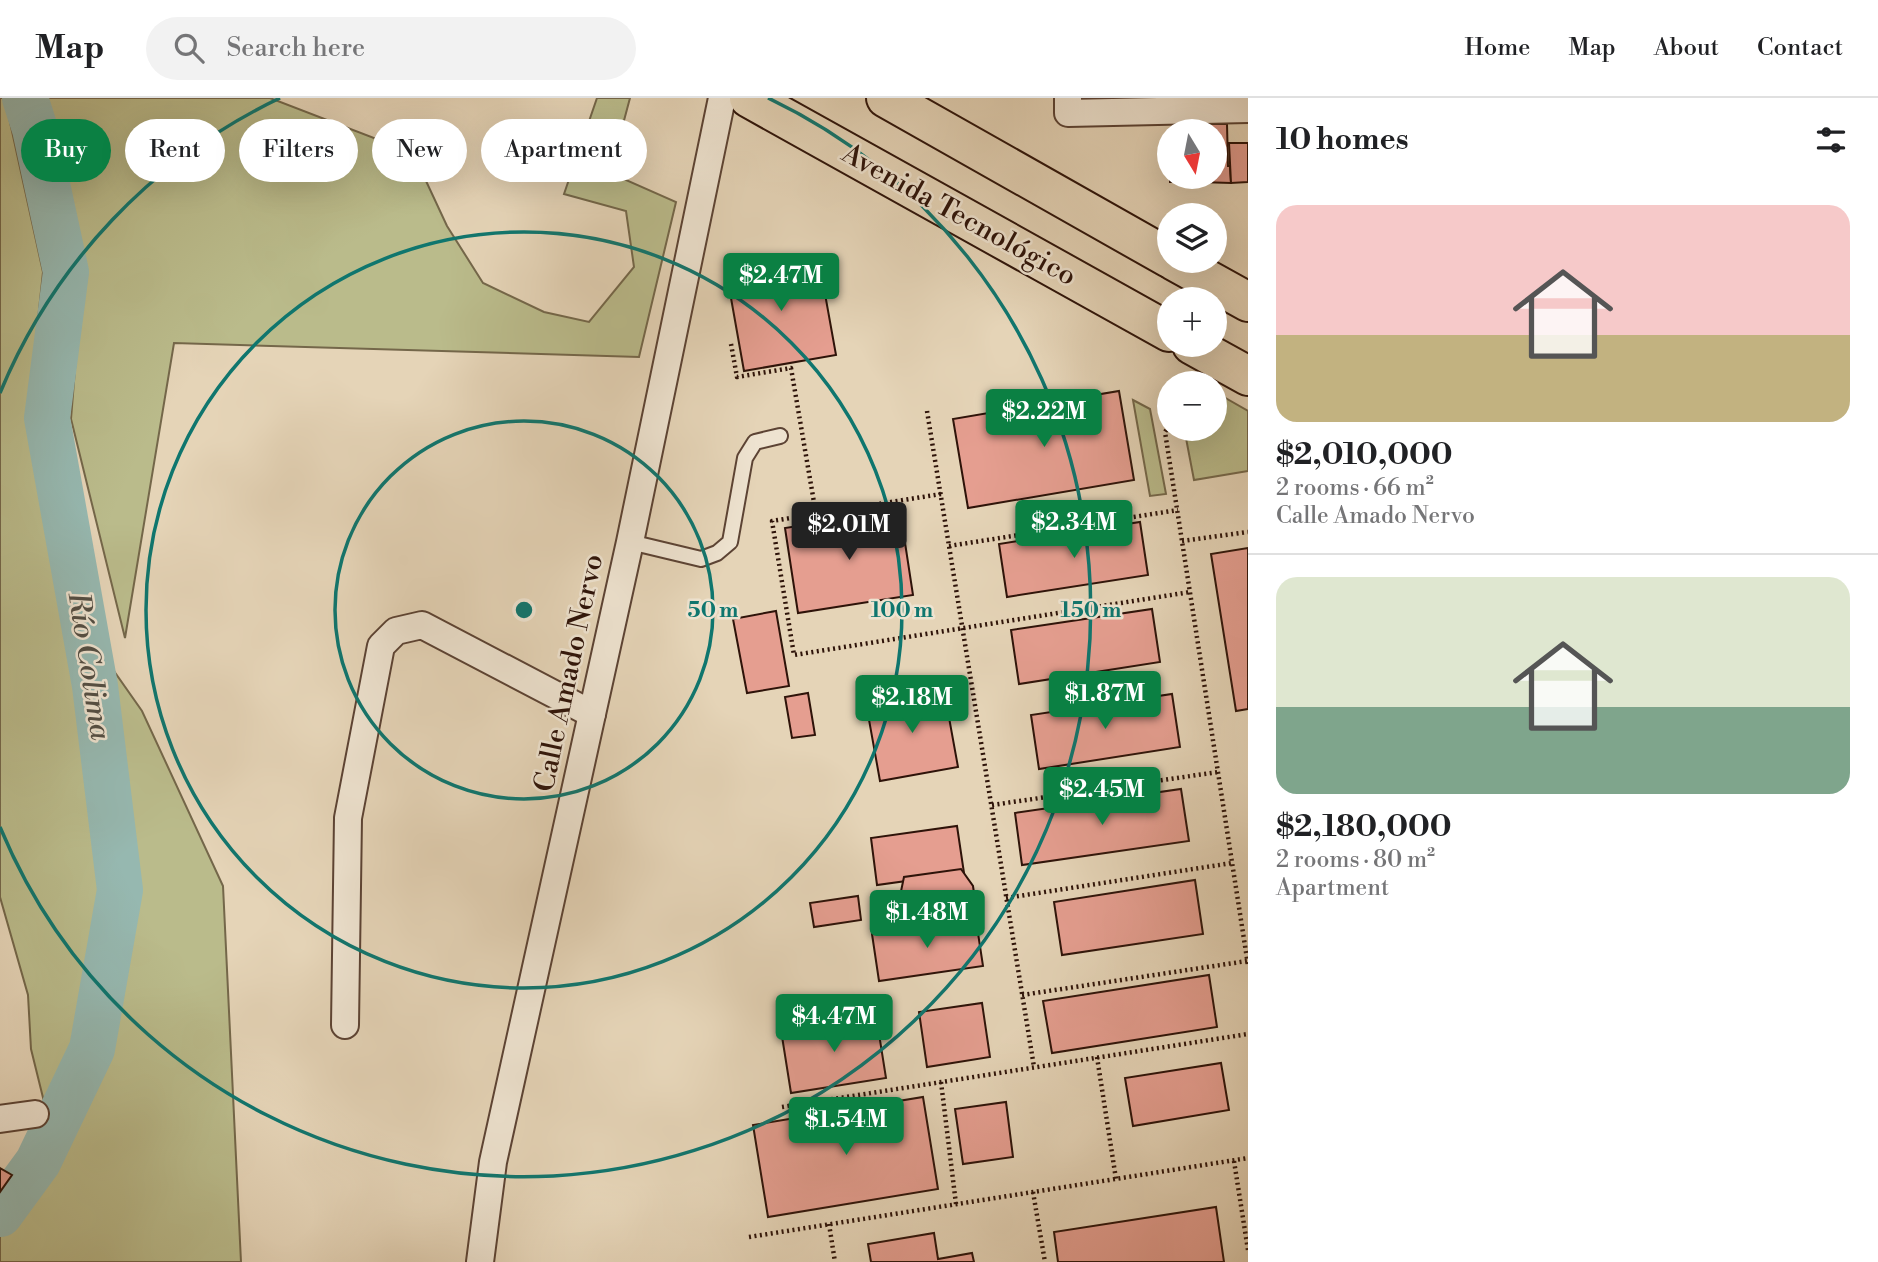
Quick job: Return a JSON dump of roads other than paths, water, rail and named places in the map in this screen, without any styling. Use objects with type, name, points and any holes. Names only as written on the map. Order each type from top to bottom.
[{"type":"main road","name":"Avenida Tecnológico","points":[[749,98],[1157,325]]},
{"type":"main road","points":[[886,98],[1157,251]]},
{"type":"main road","points":[[1195,273],[1248,303]]},
{"type":"main road","points":[[1214,357],[1248,376]]},
{"type":"street","name":"Calle Amado Nervo","points":[[480,1262],[493,1162],[630,541],[722,98]]},
{"type":"street","points":[[1068,105],[1236,105]]},
{"type":"street","points":[[345,1025],[348,818],[381,646],[396,631],[422,625],[592,714]]},
{"type":"street","points":[[0,1119],[35,1114]]},
{"type":"lane","points":[[630,541],[701,559],[717,553],[730,542],[745,458],[755,442],[780,436]]},
{"type":"waterway","name":"Río Colima","points":[[0,1214],[38,1162],[92,1049],[120,890],[95,686],[47,418],[66,272],[35,129],[25,98]]}]
